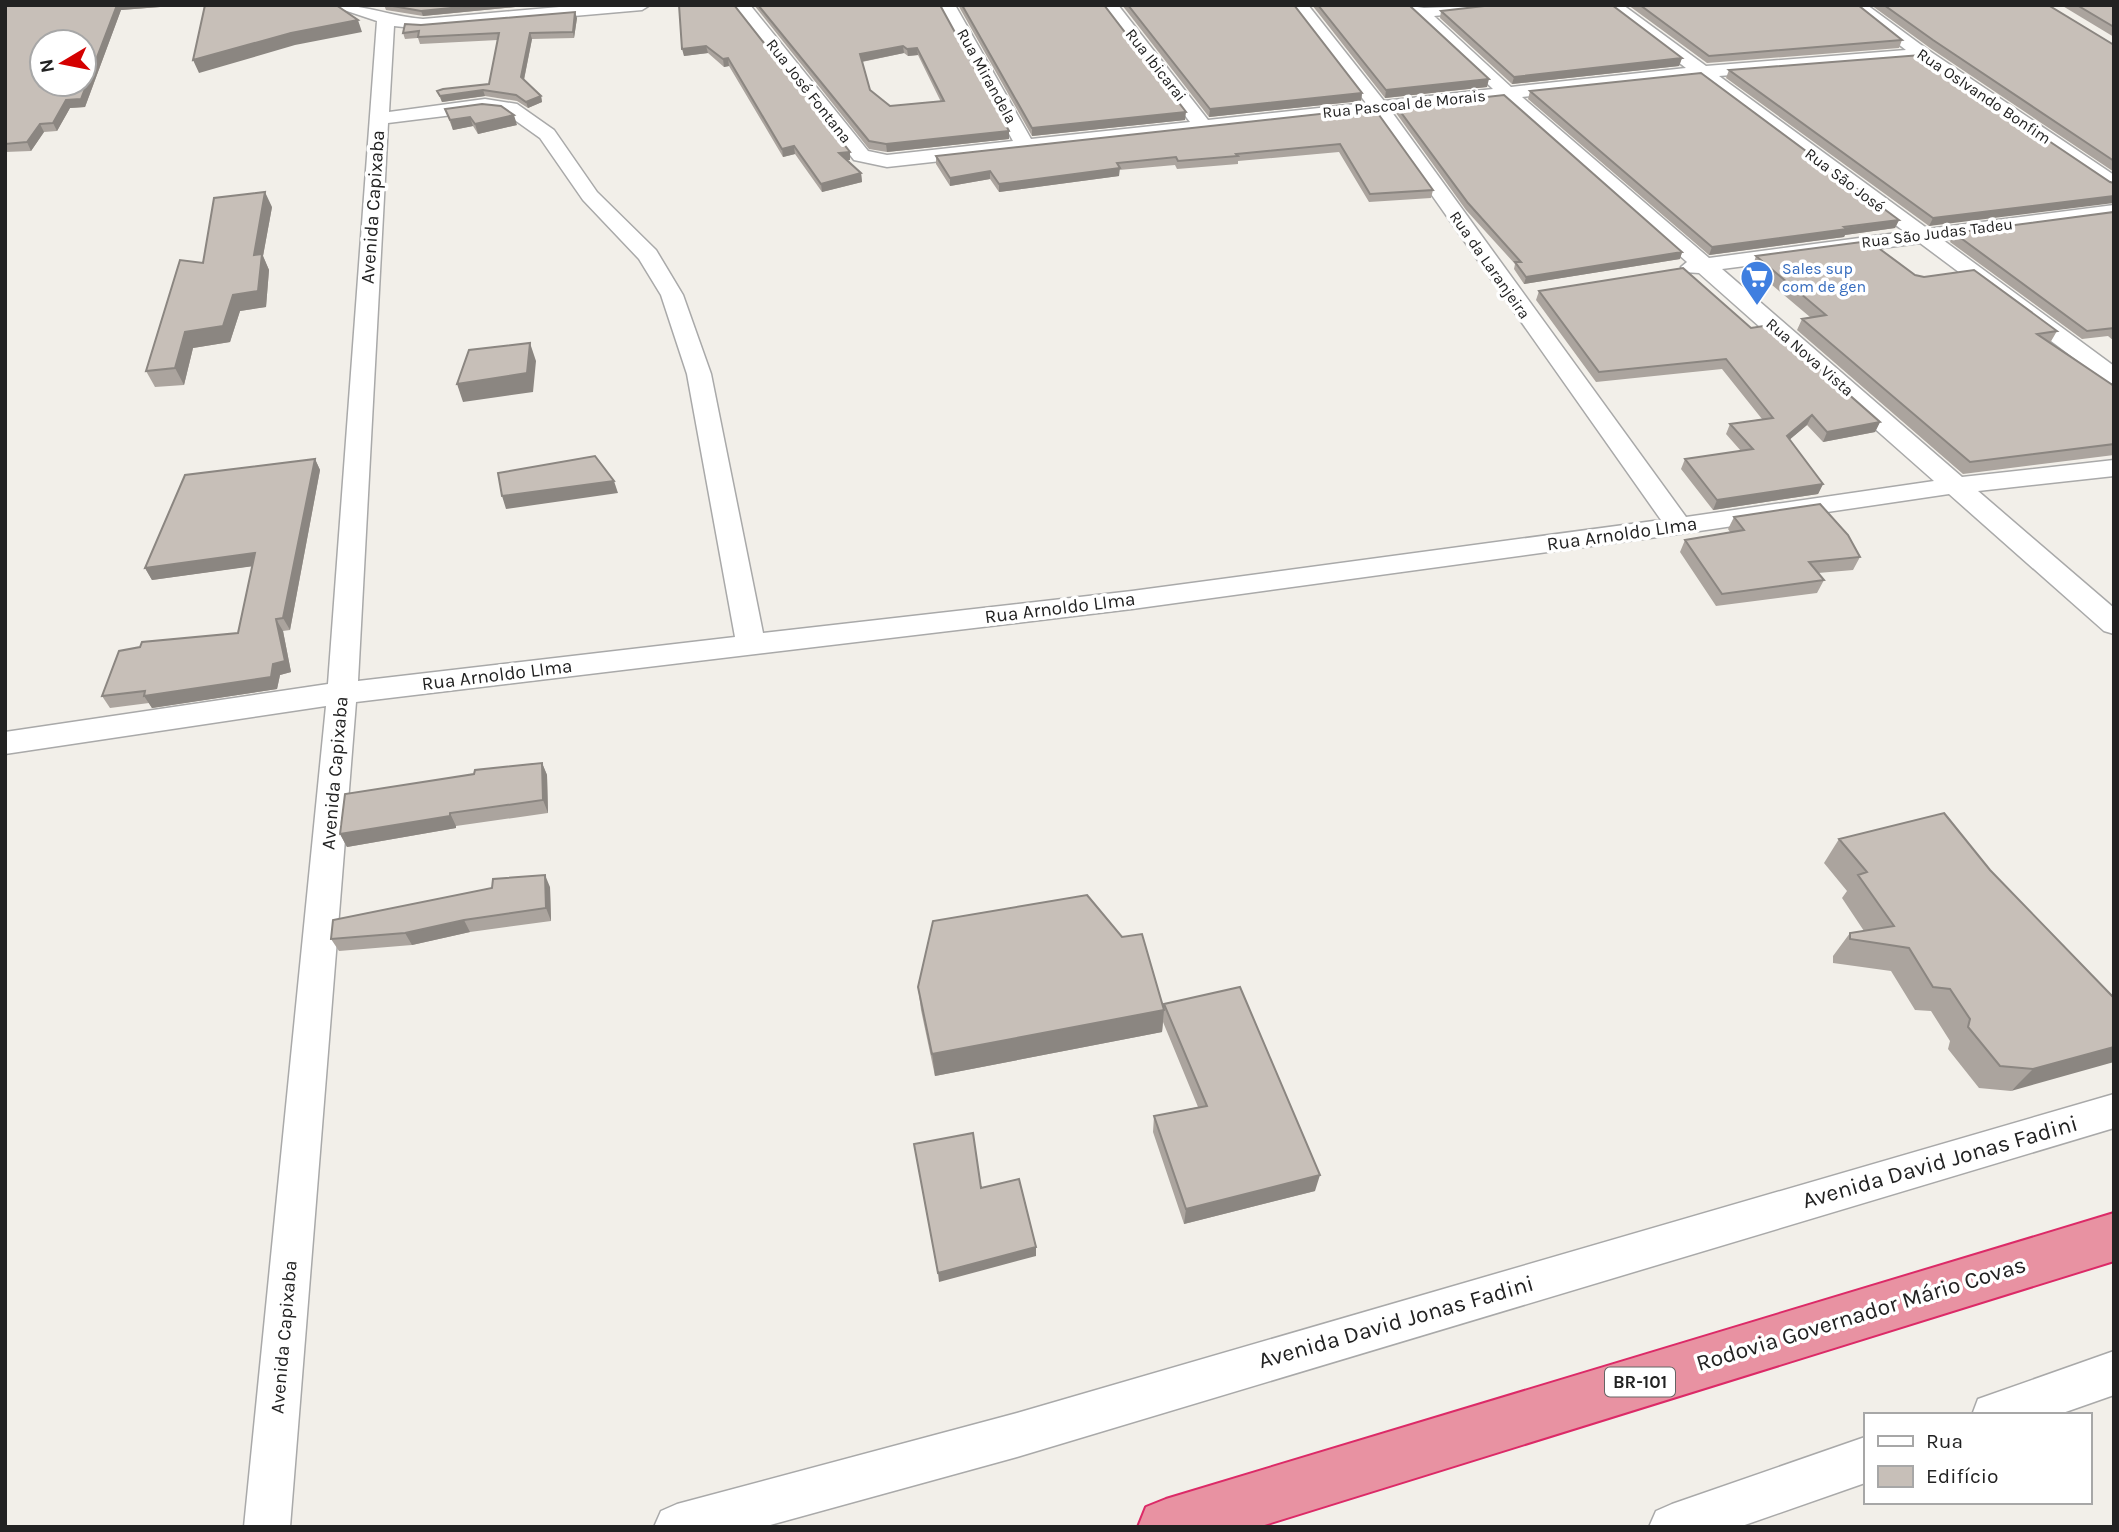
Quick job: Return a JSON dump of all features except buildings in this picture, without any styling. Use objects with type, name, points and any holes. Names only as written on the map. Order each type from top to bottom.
[{"type":"highway","name":"Rodovia Governador Mário Covas","points":[[1166,1527],[2114,1237]]},
{"type":"street","points":[[344,5],[369,15],[379,11],[405,23],[423,24],[642,5]]},
{"type":"street","name":"Rua José Fontana","points":[[741,5],[861,156],[887,161]]},
{"type":"street","name":"Rua Mirandela","points":[[947,5],[1026,147]]},
{"type":"street","name":"Rua Ibicarai","points":[[1109,5],[1203,125]]},
{"type":"street","name":"Rua da Laranjeira","points":[[1299,5],[1378,106],[1679,526]]},
{"type":"street","points":[[1416,9],[1491,5]]},
{"type":"street","name":"Rua São José","points":[[1612,5],[2114,377]]},
{"type":"street","name":"Rua Oslvando Bonfim","points":[[1856,5],[1922,54],[2114,184]]},
{"type":"street","name":"Rua Nova Vista","points":[[1416,9],[1508,94],[2114,624]]},
{"type":"street","name":"Avenida Capixaba","points":[[267,1527],[342,693],[379,119],[379,11]]},
{"type":"street","name":"Rua Pascoal de Morais","points":[[887,161],[1702,72],[1922,54]]},
{"type":"street","points":[[379,119],[485,105],[510,108],[547,134],[590,195],[619,228],[649,255],[672,295],[699,374],[751,645]]},
{"type":"street","name":"Rua São Judas Tadeu","points":[[1676,269],[2114,211]]},
{"type":"street","points":[[1511,295],[1539,291]]},
{"type":"street","name":"Rua Arnoldo LIma","points":[[5,743],[342,693],[1132,600],[1679,526],[1958,485],[2114,468]]},
{"type":"street","name":"Avenida David Jonas Fadini","points":[[677,1527],[1017,1435],[2114,1111]]},
{"type":"street","points":[[2000,1413],[2114,1373]]},
{"type":"street","points":[[1672,1527],[1864,1460]]},
{"type":"place","name":"Sales sup com de gen","points":[[1757,307]]}]
